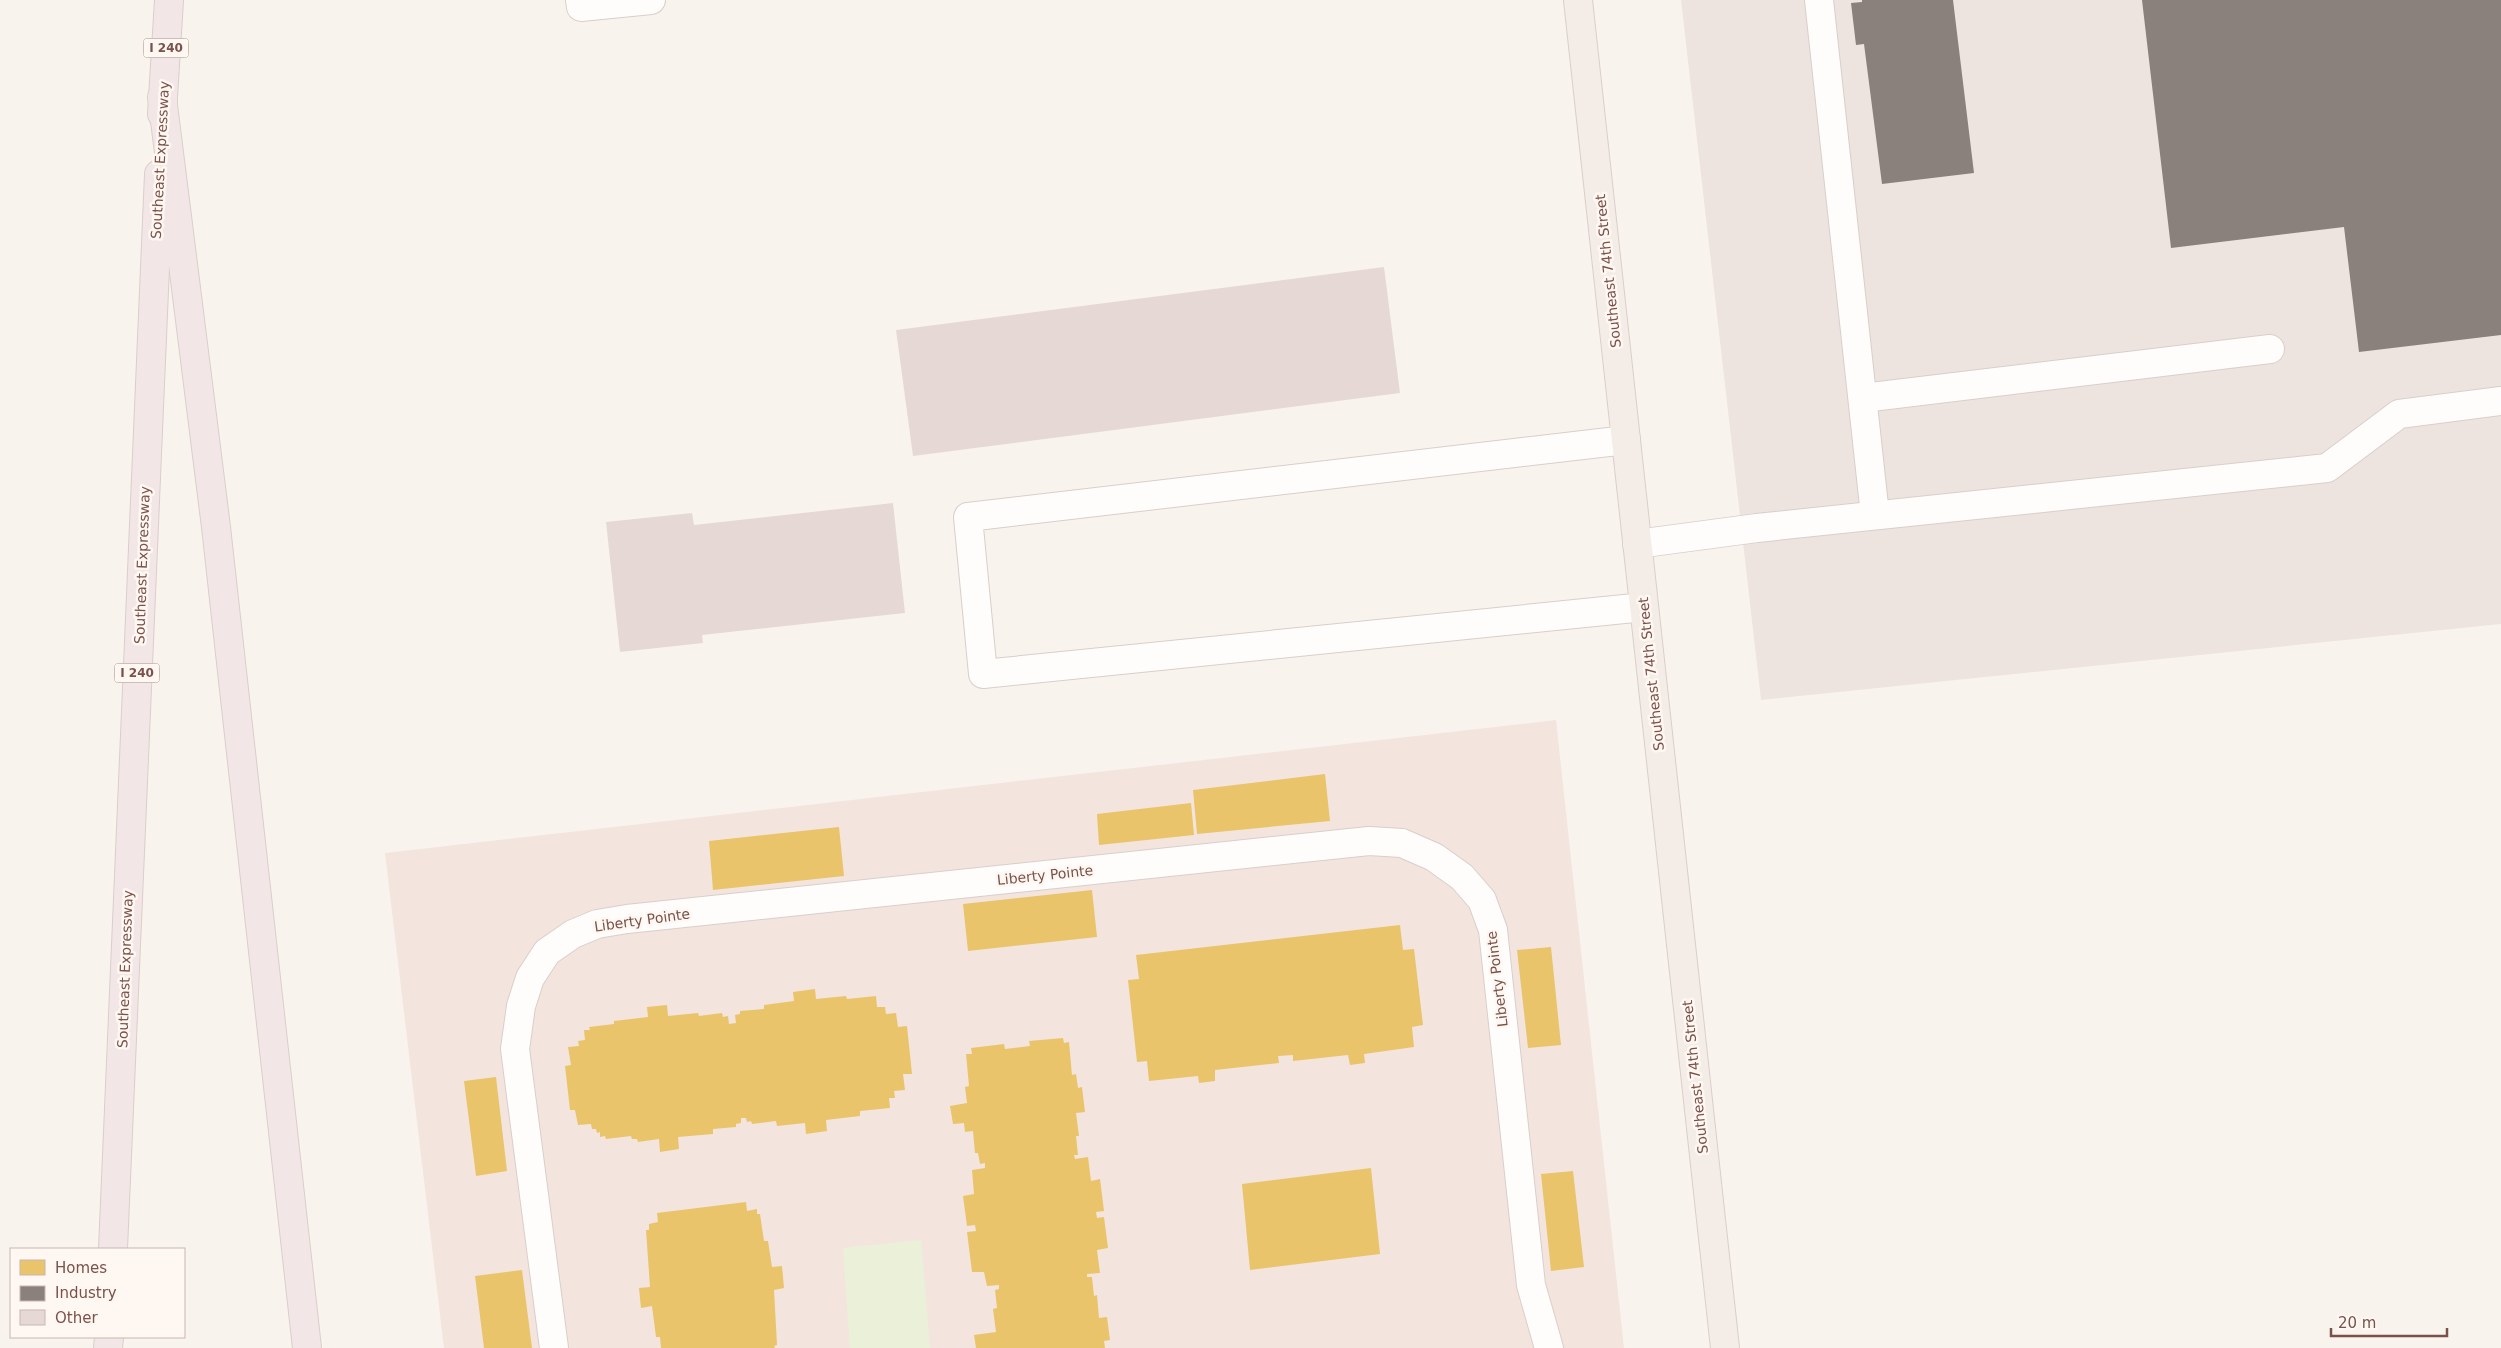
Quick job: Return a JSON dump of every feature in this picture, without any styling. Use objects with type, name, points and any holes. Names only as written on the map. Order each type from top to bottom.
[{"type":"highway","name":"Southeast Expressway","points":[[112,1248],[162,97],[169,0]]},
{"type":"highway","points":[[162,97],[217,536],[307,1348]]},
{"type":"main road","name":"Southeast 74th Street","points":[[1578,0],[1725,1348]]},
{"type":"street","points":[[580,0],[581,7],[651,0]]},
{"type":"street","points":[[1819,0],[1875,515]]},
{"type":"street","points":[[1863,398],[2270,349]]},
{"type":"street","points":[[1637,544],[1875,515],[2328,468],[2399,414],[2501,401]]},
{"type":"street","points":[[1626,440],[968,517],[983,674],[1644,607]]},
{"type":"street","name":"Liberty Pointe","points":[[554,1348],[515,1049],[520,1006],[530,978],[547,952],[573,934],[596,924],[627,919],[1369,841],[1402,843],[1441,862],[1462,877],[1482,900],[1493,930],[1531,1285],[1549,1348]]},
{"type":"shaded area","points":[[1681,0],[2501,0],[2501,624],[1761,700]]},
{"type":"shaded area","points":[[1556,720],[1624,1348],[444,1348],[385,853]]},
{"type":"green space","points":[[921,1240],[930,1348],[850,1348],[843,1248]]},
{"type":"building: Homes","points":[[1325,774],[1330,821],[1197,834],[1193,790]]},
{"type":"building: Homes","points":[[1191,803],[1194,835],[1099,845],[1097,814]]},
{"type":"building: Homes","points":[[839,827],[844,876],[713,890],[709,841]]},
{"type":"building: Homes","points":[[1092,890],[1097,937],[968,951],[963,904]]},
{"type":"building: Homes","points":[[1400,925],[1403,950],[1414,949],[1423,1025],[1412,1027],[1414,1047],[1364,1054],[1365,1063],[1350,1065],[1348,1055],[1293,1061],[1293,1055],[1278,1056],[1279,1063],[1215,1070],[1215,1081],[1199,1083],[1198,1076],[1149,1081],[1147,1061],[1137,1062],[1128,980],[1139,979],[1136,955]]},
{"type":"building: Homes","points":[[1551,947],[1561,1045],[1528,1048],[1517,950]]},
{"type":"building: Homes","points":[[815,989],[816,999],[846,996],[847,999],[876,996],[877,1007],[885,1007],[886,1014],[896,1013],[898,1027],[907,1026],[912,1074],[903,1074],[905,1090],[894,1091],[895,1098],[889,1098],[890,1108],[860,1111],[860,1116],[826,1120],[827,1131],[806,1134],[805,1123],[777,1126],[776,1121],[752,1124],[751,1121],[747,1122],[746,1118],[741,1118],[741,1123],[736,1124],[736,1127],[713,1129],[713,1134],[678,1137],[679,1149],[660,1152],[659,1139],[638,1142],[637,1139],[632,1139],[631,1136],[606,1139],[605,1136],[600,1137],[600,1132],[597,1133],[596,1129],[592,1129],[591,1124],[578,1125],[575,1110],[570,1110],[565,1066],[571,1065],[568,1047],[579,1046],[578,1041],[585,1040],[584,1030],[590,1030],[589,1027],[614,1024],[614,1021],[648,1017],[647,1007],[667,1005],[668,1016],[698,1013],[699,1016],[722,1013],[723,1017],[728,1016],[729,1024],[736,1023],[735,1015],[740,1014],[740,1011],[764,1009],[764,1005],[794,1001],[793,992]]},
{"type":"building: Homes","points":[[1063,1038],[1064,1043],[1069,1042],[1072,1075],[1076,1074],[1078,1088],[1082,1087],[1085,1112],[1076,1113],[1079,1136],[1076,1136],[1078,1155],[1074,1155],[1075,1159],[1088,1157],[1091,1181],[1100,1179],[1104,1211],[1096,1212],[1097,1218],[1104,1217],[1108,1248],[1097,1250],[1100,1273],[1087,1274],[1087,1277],[1092,1277],[1094,1296],[1097,1295],[1099,1318],[1107,1317],[1110,1340],[1104,1341],[1105,1348],[976,1348],[974,1335],[996,1332],[993,1309],[997,1308],[995,1290],[999,1289],[999,1285],[987,1286],[984,1272],[972,1272],[967,1232],[976,1231],[975,1225],[967,1226],[963,1196],[974,1194],[972,1170],[985,1168],[985,1163],[980,1164],[978,1153],[975,1153],[973,1131],[965,1132],[964,1123],[953,1124],[950,1106],[967,1103],[965,1087],[969,1086],[966,1054],[972,1054],[971,1048],[1004,1044],[1005,1049],[1030,1046],[1029,1041]]},
{"type":"building: Homes","points":[[496,1077],[507,1171],[476,1176],[464,1081]]},
{"type":"building: Homes","points":[[1371,1168],[1380,1254],[1250,1270],[1242,1184]]},
{"type":"building: Homes","points":[[1573,1171],[1584,1267],[1551,1271],[1541,1174]]},
{"type":"building: Homes","points":[[746,1202],[747,1211],[757,1209],[757,1214],[760,1214],[764,1241],[768,1241],[772,1267],[782,1266],[784,1288],[774,1290],[777,1345],[774,1346],[775,1348],[661,1348],[660,1337],[656,1337],[652,1306],[641,1308],[639,1288],[650,1287],[646,1230],[649,1230],[649,1224],[658,1222],[657,1213]]},
{"type":"building: Homes","points":[[522,1270],[532,1348],[484,1348],[475,1276]]},
{"type":"building: Industry","points":[[1862,0],[1953,0],[1974,173],[1882,184],[1864,44],[1856,45],[1851,3],[1862,2]]},
{"type":"building: Industry","points":[[2142,0],[2501,0],[2501,335],[2359,352],[2344,227],[2171,248]]},
{"type":"building: Other","points":[[1384,267],[1400,393],[913,456],[896,330]]},
{"type":"building: Other","points":[[893,503],[905,613],[702,635],[703,643],[620,652],[606,522],[692,513],[694,525]]}]
